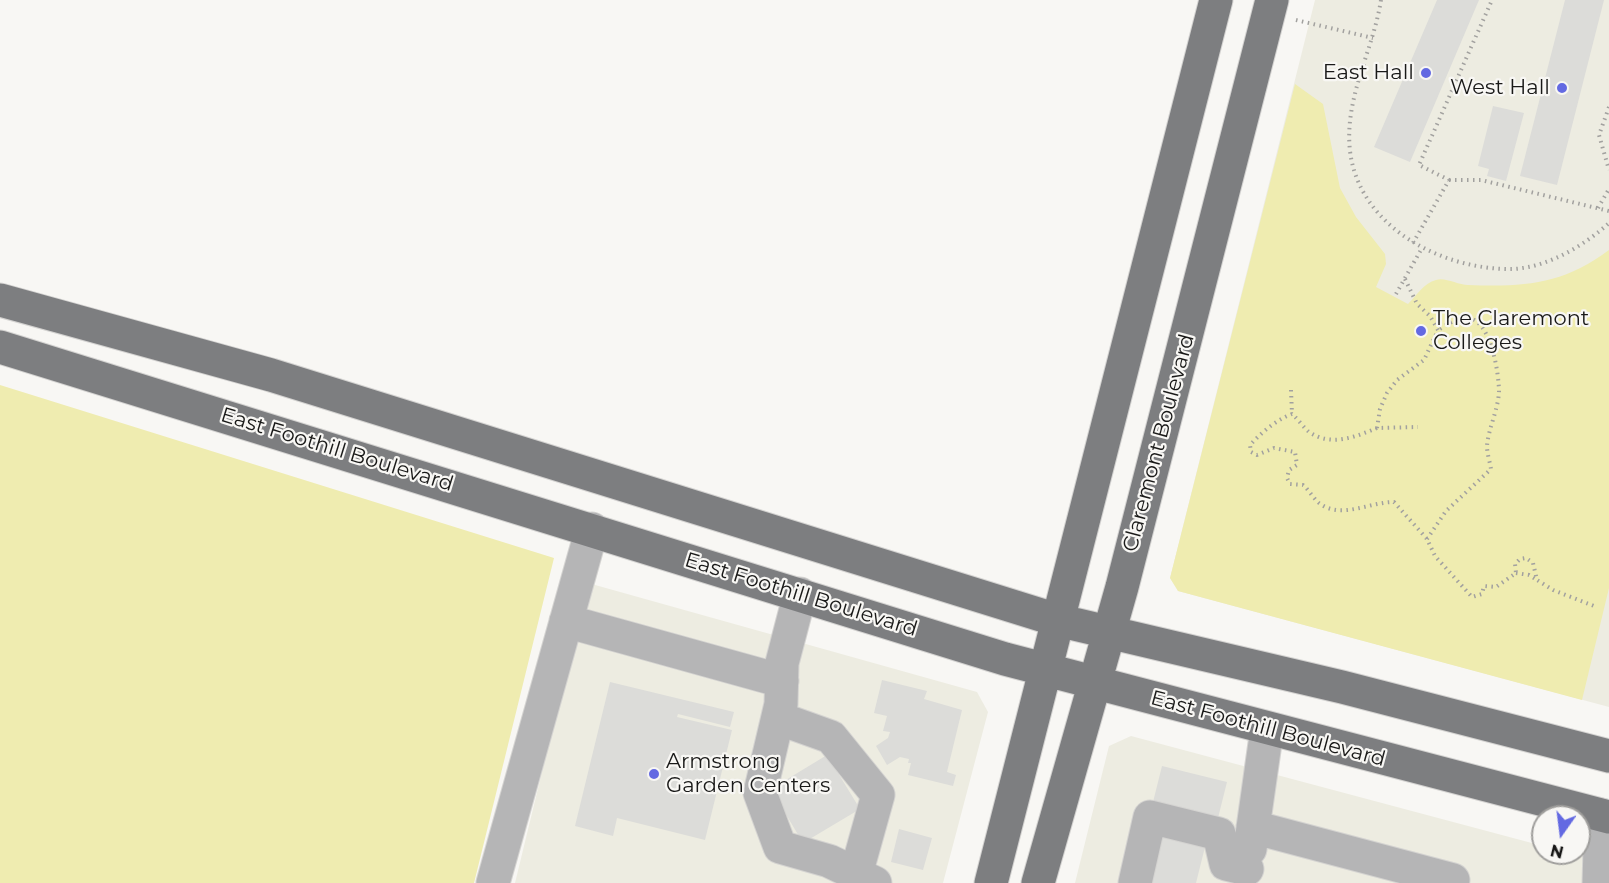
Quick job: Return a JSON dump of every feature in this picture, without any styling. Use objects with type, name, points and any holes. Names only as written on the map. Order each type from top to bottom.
[{"type":"main road","points":[[991,883],[1216,0]]},
{"type":"main road","name":"Claremont Boulevard","points":[[1038,883],[1108,633],[1271,7]]},
{"type":"main road","points":[[0,300],[271,375],[1057,620],[1342,687],[1609,756]]},
{"type":"main road","name":"East Foothill Boulevard","points":[[0,347],[1046,671],[1605,816]]},
{"type":"lane","points":[[493,883],[592,530]]},
{"type":"lane","points":[[778,718],[831,737],[878,795],[865,878],[829,861],[780,847],[760,793],[778,718],[782,663],[800,594]]},
{"type":"lane","points":[[566,621],[782,681]]},
{"type":"lane","points":[[1135,883],[1150,817],[1219,834],[1226,864],[1246,876],[1267,729]]},
{"type":"lane","points":[[1599,883],[1605,816]]},
{"type":"lane","points":[[1253,827],[1457,882]]},
{"type":"path","points":[[1381,0],[1373,38],[1351,108],[1350,151],[1354,171],[1365,197],[1387,222],[1413,243],[1446,259],[1514,269],[1556,258],[1590,240],[1609,222]]},
{"type":"path","points":[[1492,0],[1419,165],[1449,180],[1481,180],[1609,211]]},
{"type":"path","points":[[1271,7],[1373,38]]},
{"type":"path","points":[[1609,107],[1599,135],[1609,170]]},
{"type":"path","points":[[1413,243],[1449,180]]},
{"type":"path","points":[[1598,208],[1609,189]]},
{"type":"path","points":[[1396,294],[1422,248]]},
{"type":"path","points":[[1405,279],[1417,304],[1430,316],[1438,330]]},
{"type":"path","points":[[1377,428],[1380,409],[1387,393],[1397,380],[1424,360],[1438,330],[1457,320],[1468,318],[1476,321],[1489,340],[1494,353],[1499,392],[1495,420],[1487,448],[1491,470],[1466,496],[1446,511],[1427,539]]},
{"type":"path","points":[[1291,390],[1292,414],[1308,431],[1325,438],[1343,441],[1377,428],[1418,427]]},
{"type":"path","points":[[1292,414],[1280,419],[1259,436],[1250,445],[1251,452],[1257,455],[1274,448],[1295,452],[1297,465],[1289,470],[1287,478],[1290,484],[1303,485],[1322,505],[1347,511],[1373,503],[1394,502],[1427,539],[1435,556],[1472,597],[1482,594],[1484,586],[1496,587],[1516,573],[1529,575],[1553,590],[1594,606]]},
{"type":"path","points":[[1516,573],[1515,564],[1520,559],[1526,558],[1533,563],[1537,580]]},
{"type":"shaded area","name":"The Claremont Colleges","points":[[1315,0],[1609,0],[1609,707],[1178,591],[1170,578]]},
{"type":"shaded area","name":"The Claremont Colleges","points":[[1295,84],[1323,104],[1340,188],[1356,217],[1385,254],[1386,264],[1376,287],[1408,304],[1424,287],[1436,280],[1464,285],[1525,284],[1575,271],[1609,250],[1609,588],[1582,700],[1178,591],[1170,578]]},
{"type":"shaded area","points":[[0,385],[554,558],[474,883],[0,883]]},
{"type":"shaded area","points":[[588,583],[977,692],[988,712],[943,883],[515,883]]},
{"type":"shaded area","points":[[1131,736],[1531,843],[1531,865],[1591,865],[1591,858],[1609,863],[1609,883],[1075,883],[1109,746]]},
{"type":"building","name":"East Hall","points":[[1437,0],[1479,0],[1410,162],[1374,147]]},
{"type":"building","name":"West Hall","points":[[1565,0],[1604,0],[1557,185],[1520,176]]},
{"type":"building","points":[[1493,106],[1524,113],[1506,181],[1487,176],[1489,169],[1478,166]]},
{"type":"building","points":[[882,680],[927,691],[924,699],[962,710],[947,772],[956,775],[953,786],[908,775],[911,763],[908,763],[909,759],[900,757],[887,765],[876,746],[888,738],[890,732],[883,731],[887,716],[874,713]]},
{"type":"building","name":"Armstrong Garden Centers","points":[[610,682],[734,712],[730,727],[678,714],[677,717],[732,730],[705,840],[617,818],[613,836],[575,826]]},
{"type":"building","points":[[827,755],[860,809],[803,843],[771,789]]},
{"type":"building","points":[[1162,766],[1227,782],[1217,822],[1152,806]]},
{"type":"building","points":[[1157,827],[1207,839],[1196,883],[1143,883]]},
{"type":"building","points":[[899,829],[932,838],[923,870],[891,862]]},
{"type":"place","name":"East Hall","points":[[1426,73]]},
{"type":"place","name":"West Hall","points":[[1562,88]]},
{"type":"place","name":"The Claremont Colleges","points":[[1421,331]]},
{"type":"place","name":"Armstrong Garden Centers","points":[[654,774]]}]
